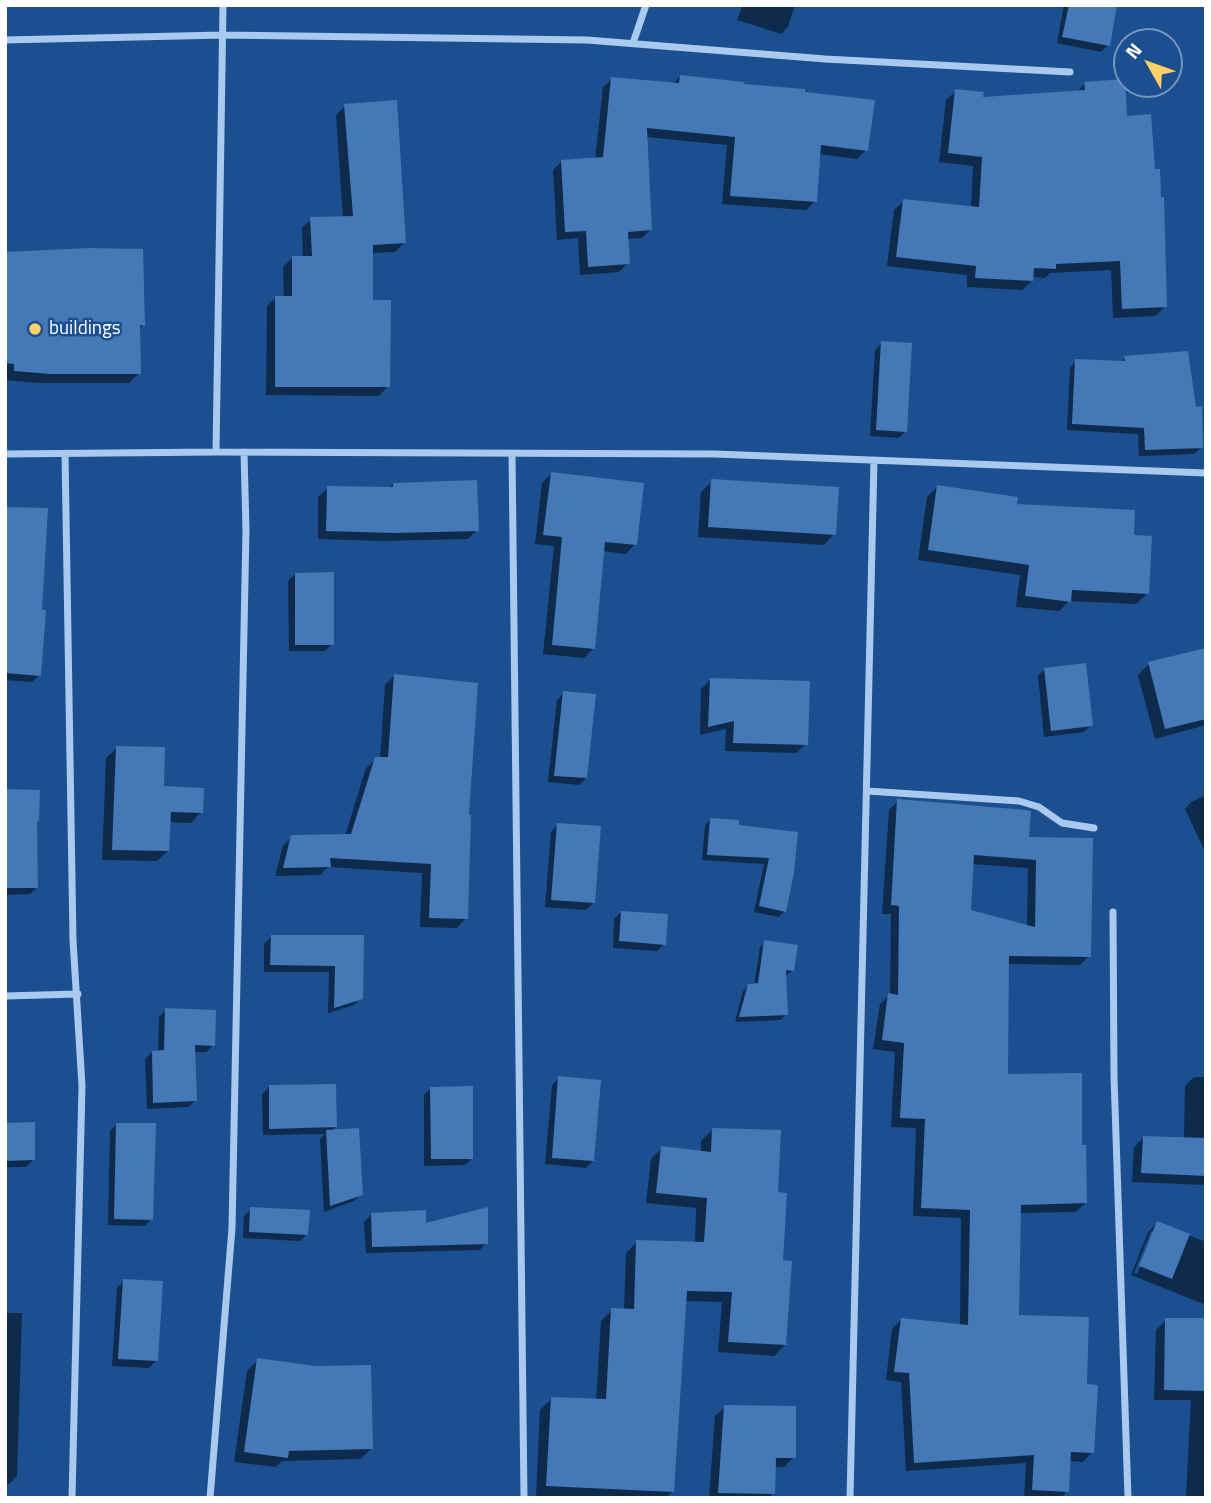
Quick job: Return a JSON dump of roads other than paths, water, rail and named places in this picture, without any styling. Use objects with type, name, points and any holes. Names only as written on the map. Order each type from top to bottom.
[{"type":"street","points":[[216,452],[223,5]]},
{"type":"street","points":[[633,43],[646,5]]},
{"type":"street","points":[[5,40],[223,35],[587,40],[825,59],[1070,72]]},
{"type":"street","points":[[210,1498],[232,1228],[246,544],[244,452]]},
{"type":"street","points":[[512,453],[524,1498]]},
{"type":"street","points":[[5,454],[715,454],[1206,473]]},
{"type":"street","points":[[65,454],[73,940],[82,1086],[72,1498]]},
{"type":"street","points":[[850,1498],[874,460]]},
{"type":"street","points":[[867,791],[1019,801],[1039,807],[1062,823],[1094,828]]},
{"type":"street","points":[[1113,912],[1115,1089],[1128,1498]]},
{"type":"street","points":[[5,996],[78,994]]},
{"type":"place","name":"buildings","points":[[35,329]]}]
